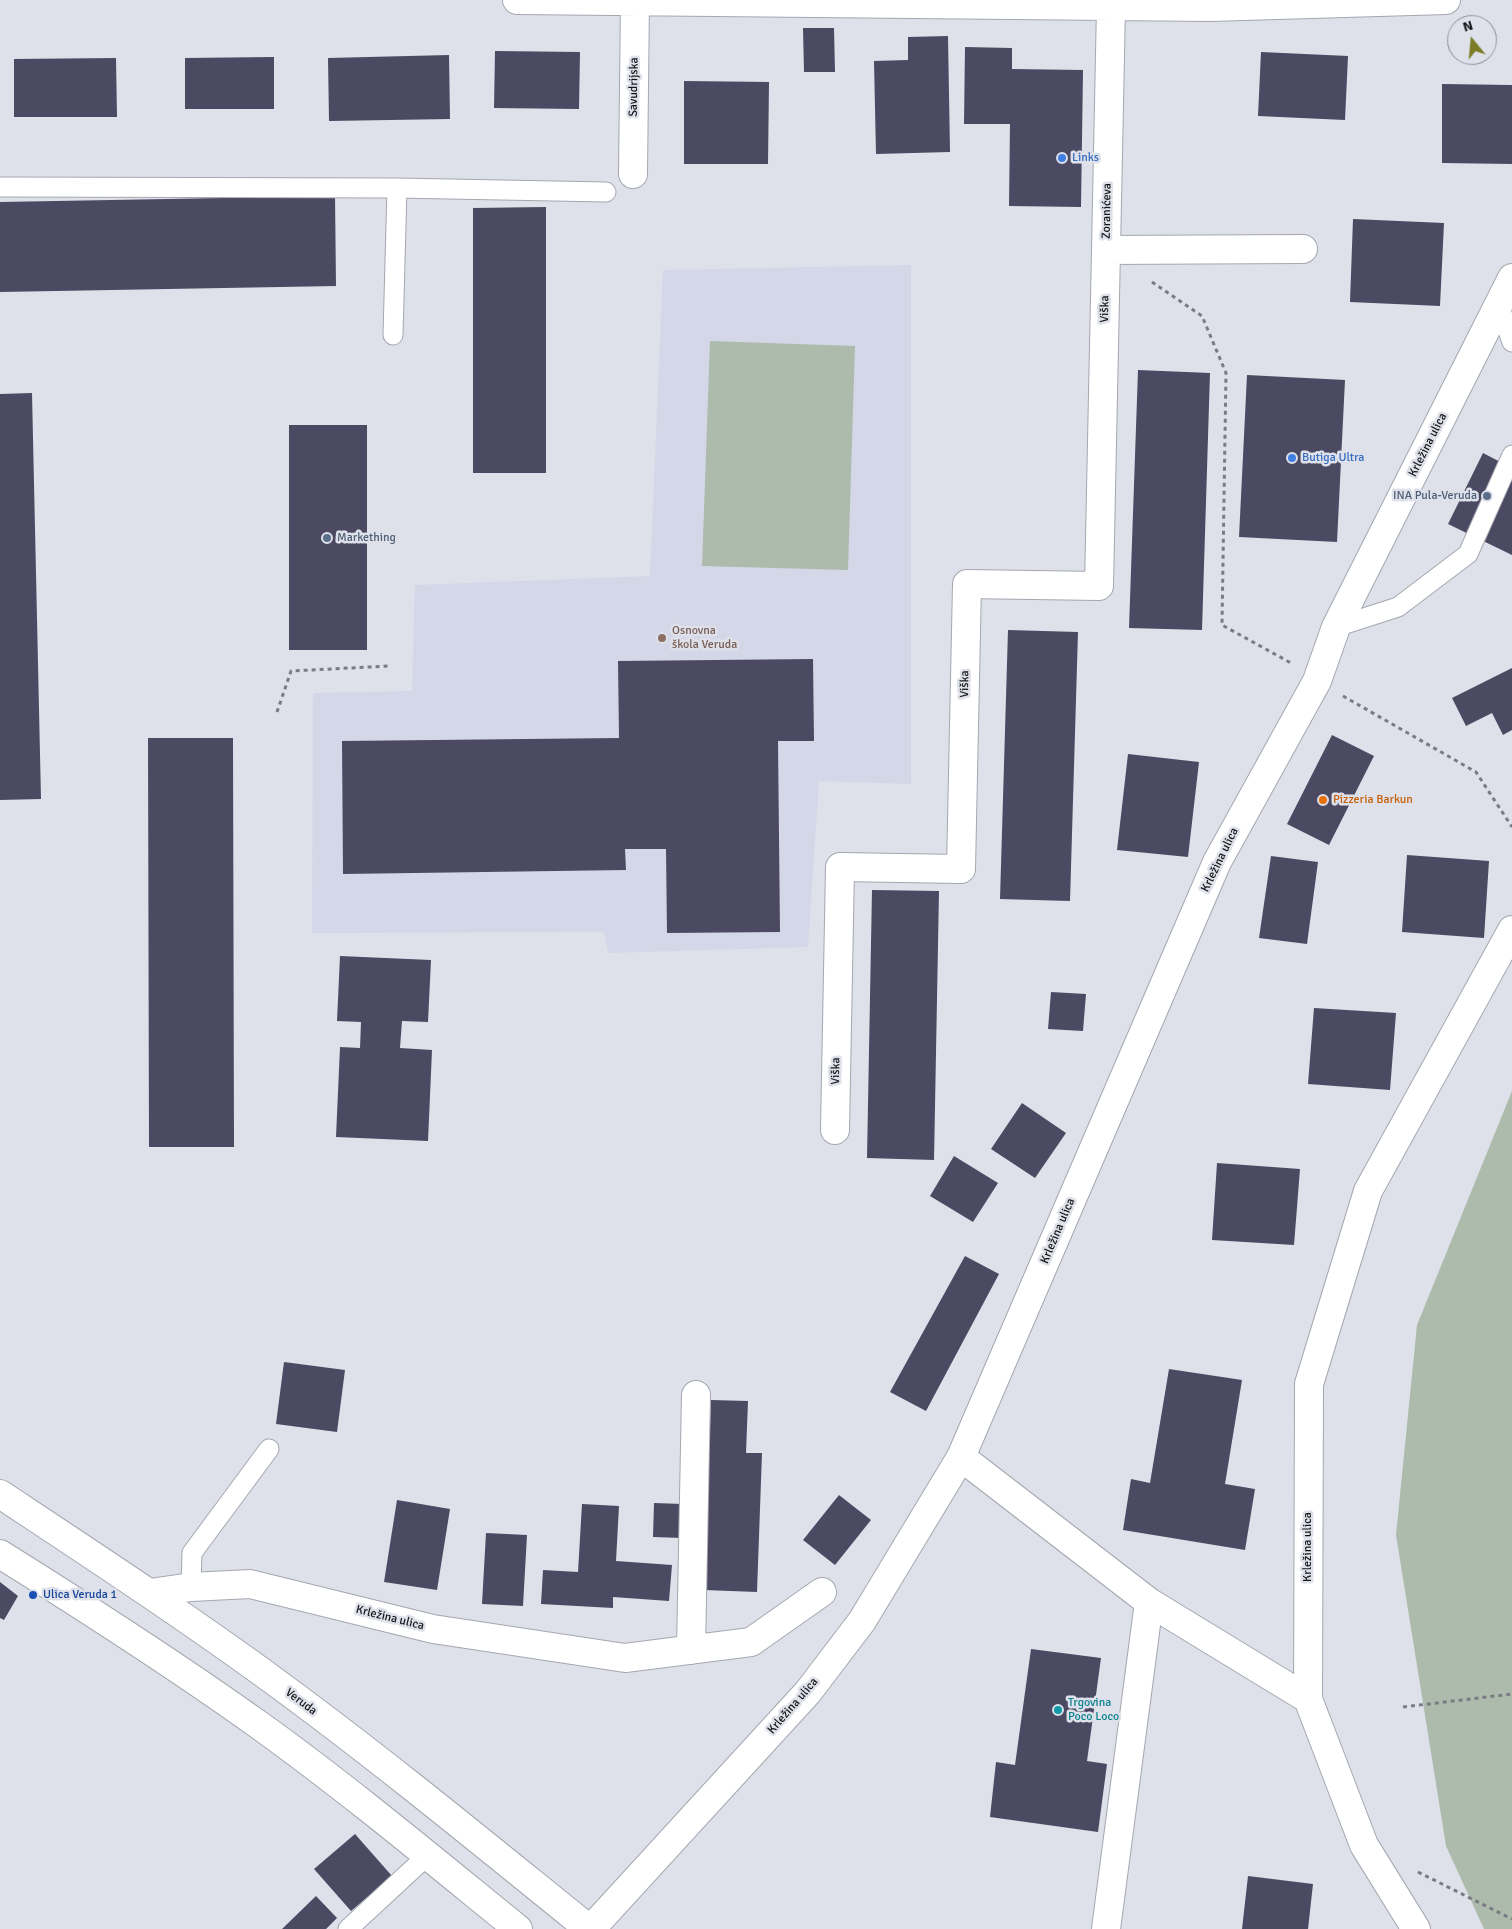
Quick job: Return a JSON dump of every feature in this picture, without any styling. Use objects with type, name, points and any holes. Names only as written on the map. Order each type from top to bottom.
[{"type":"street","points":[[518,0],[1111,6],[1446,0]]},
{"type":"street","name":"Savudrijska","points":[[633,174],[634,1]]},
{"type":"street","name":"Zoranićeva","points":[[1111,6],[1106,250],[1303,249]]},
{"type":"street","name":"Viška","points":[[835,1130],[840,866],[961,868],[967,584],[1099,586],[1106,250]]},
{"type":"street","name":"Krležina ulica","points":[[590,1929],[808,1692],[862,1621],[961,1457],[1217,862],[1316,681],[1336,627],[1512,278]]},
{"type":"street","name":"Krležina ulica","points":[[1416,1929],[1364,1845],[1308,1699],[1309,1384],[1368,1191],[1512,930]]},
{"type":"street","points":[[691,1650],[696,1396]]},
{"type":"street","points":[[961,1457],[1149,1602],[1308,1699]]},
{"type":"street","name":"Veruda","points":[[0,1494],[150,1594],[282,1687],[405,1781],[590,1929]]},
{"type":"street","points":[[0,1554],[98,1615],[260,1726],[428,1855],[518,1929]]},
{"type":"street","name":"Krležina ulica","points":[[150,1594],[191,1587],[250,1584],[433,1628],[625,1658],[751,1642],[822,1592]]},
{"type":"street","points":[[1106,1929],[1149,1602]]},
{"type":"lane","points":[[0,187],[397,188],[606,192]]},
{"type":"lane","points":[[393,335],[397,188]]},
{"type":"lane","points":[[1499,305],[1512,342]]},
{"type":"lane","points":[[1336,627],[1398,607],[1468,554],[1512,455]]},
{"type":"lane","points":[[191,1587],[192,1553],[269,1449]]},
{"type":"lane","points":[[348,1929],[428,1855]]},
{"type":"path","points":[[1146,277],[1202,316],[1226,373],[1222,625],[1245,637]]},
{"type":"path","points":[[277,712],[291,671],[389,666]]},
{"type":"path","points":[[1404,731],[1476,772],[1512,827]]},
{"type":"path","points":[[1403,1707],[1512,1694]]},
{"type":"path","points":[[1416,1871],[1512,1919]]},
{"type":"shaded area","name":"Osnovna škola Veruda","points":[[911,265],[911,784],[819,781],[808,947],[608,953],[604,932],[312,933],[313,693],[412,691],[415,585],[650,576],[663,270]]},
{"type":"green space","points":[[710,341],[855,346],[848,570],[702,566]]},
{"type":"green space","points":[[1512,1091],[1512,1929],[1484,1929],[1446,1846],[1396,1535],[1417,1325]]},
{"type":"building","points":[[803,28],[834,28],[835,72],[804,72]]},
{"type":"building","points":[[948,36],[950,152],[876,154],[874,61],[908,60],[908,37]]},
{"type":"building","points":[[965,47],[1012,48],[1012,69],[1083,70],[1081,207],[1009,206],[1010,124],[964,124]]},
{"type":"building","points":[[495,51],[580,52],[579,109],[494,108]]},
{"type":"building","points":[[1261,52],[1348,56],[1345,120],[1258,116]]},
{"type":"building","points":[[449,55],[450,119],[329,121],[328,58]]},
{"type":"building","points":[[274,57],[274,109],[185,109],[185,58]]},
{"type":"building","points":[[116,58],[117,117],[14,117],[14,59]]},
{"type":"building","points":[[684,81],[769,82],[768,164],[684,164]]},
{"type":"building","points":[[1442,84],[1512,85],[1512,164],[1442,163]]},
{"type":"building","points":[[335,196],[336,286],[0,292],[0,202]]},
{"type":"building","points":[[546,207],[546,473],[473,473],[473,208]]},
{"type":"building","points":[[1353,219],[1444,223],[1440,306],[1350,302]]},
{"type":"building","points":[[1138,370],[1210,373],[1202,630],[1129,628]]},
{"type":"building","name":"Butiga Ultra","points":[[1247,375],[1345,380],[1337,542],[1239,537]]},
{"type":"building","points":[[32,393],[41,799],[0,800],[0,394]]},
{"type":"building","points":[[289,425],[367,425],[367,650],[289,650]]},
{"type":"building","name":"INA Pula-Veruda","points":[[1483,453],[1512,468],[1512,555],[1448,524]]},
{"type":"building","points":[[1008,630],[1078,632],[1070,901],[1000,899]]},
{"type":"building","points":[[813,659],[814,741],[778,741],[780,932],[667,933],[666,849],[625,849],[626,870],[343,874],[342,741],[619,738],[618,661]]},
{"type":"building","points":[[1512,668],[1512,730],[1503,735],[1492,713],[1466,726],[1452,698]]},
{"type":"building","points":[[1332,735],[1374,756],[1329,845],[1287,824]]},
{"type":"building","points":[[148,738],[233,738],[234,1147],[149,1147]]},
{"type":"building","points":[[1128,754],[1199,762],[1188,857],[1117,850]]},
{"type":"building","points":[[1407,855],[1489,861],[1484,938],[1402,932]]},
{"type":"building","points":[[1271,856],[1318,862],[1307,944],[1259,938]]},
{"type":"building","points":[[872,890],[939,891],[934,1160],[867,1158]]},
{"type":"building","points":[[340,956],[431,960],[428,1022],[402,1021],[400,1048],[432,1050],[428,1141],[336,1137],[340,1047],[360,1048],[361,1022],[337,1021]]},
{"type":"building","points":[[1051,992],[1086,994],[1083,1031],[1048,1029]]},
{"type":"building","points":[[1314,1008],[1396,1013],[1390,1090],[1308,1084]]},
{"type":"building","points":[[1022,1103],[1066,1133],[1035,1178],[991,1149]]},
{"type":"building","points":[[954,1156],[998,1183],[973,1222],[930,1196]]},
{"type":"building","points":[[1217,1163],[1300,1169],[1294,1245],[1212,1240]]},
{"type":"building","points":[[965,1256],[999,1274],[926,1411],[890,1392]]},
{"type":"building","points":[[284,1362],[345,1370],[337,1432],[276,1424]]},
{"type":"building","points":[[1169,1369],[1242,1380],[1225,1484],[1255,1489],[1245,1550],[1123,1530],[1131,1479],[1150,1483]]},
{"type":"building","points":[[711,1400],[748,1401],[746,1453],[762,1453],[757,1592],[704,1590]]},
{"type":"building","points":[[839,1495],[871,1520],[835,1565],[803,1540]]},
{"type":"building","points":[[397,1500],[450,1509],[437,1590],[384,1582]]},
{"type":"building","points":[[654,1503],[683,1504],[682,1538],[653,1537]]},
{"type":"building","points":[[582,1504],[619,1506],[616,1561],[672,1565],[669,1601],[613,1597],[613,1608],[541,1604],[543,1570],[578,1572]]},
{"type":"building","points":[[486,1533],[527,1535],[523,1606],[482,1604]]},
{"type":"building","points":[[0,1582],[18,1596],[4,1620],[0,1618]]},
{"type":"building","name":"Trgovina Poco Loco","points":[[1031,1649],[1101,1658],[1087,1761],[1107,1764],[1098,1832],[990,1817],[996,1762],[1015,1765]]},
{"type":"building","points":[[355,1834],[392,1876],[351,1911],[314,1869]]},
{"type":"building","points":[[1248,1876],[1313,1884],[1308,1929],[1242,1929]]},
{"type":"building","points":[[316,1896],[337,1918],[326,1929],[282,1929]]},
{"type":"place","name":"Links","points":[[1062,158]]},
{"type":"place","name":"Butiga Ultra","points":[[1292,458]]},
{"type":"place","name":"INA Pula-Veruda","points":[[1487,496]]},
{"type":"place","name":"Markething","points":[[327,538]]},
{"type":"place","name":"Osnovna škola Veruda","points":[[662,638]]},
{"type":"place","name":"Pizzeria Barkun","points":[[1323,800]]},
{"type":"place","name":"Ulica Veruda 1","points":[[33,1595]]},
{"type":"place","name":"Trgovina Poco Loco","points":[[1058,1710]]}]
